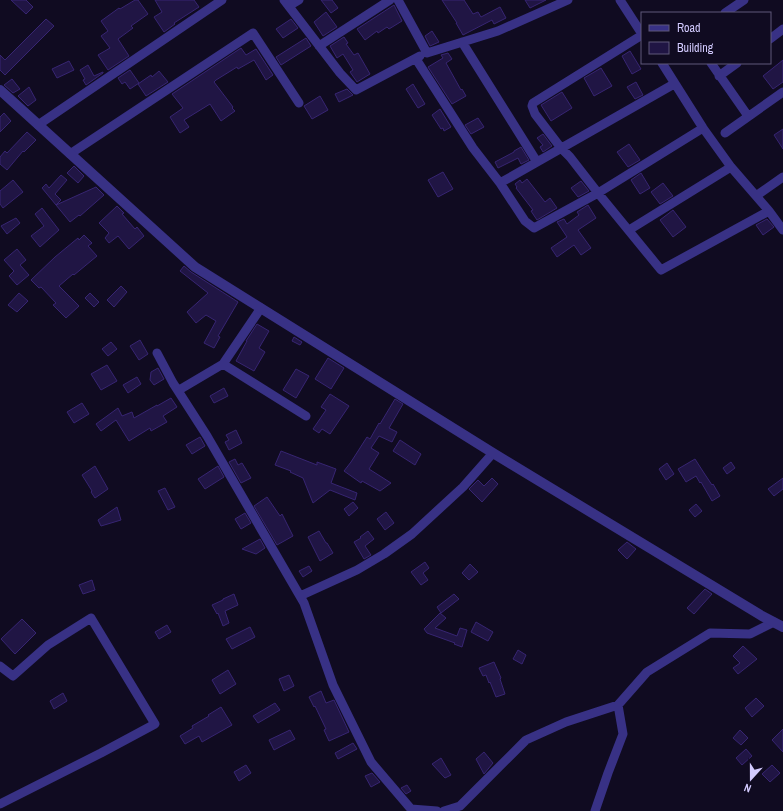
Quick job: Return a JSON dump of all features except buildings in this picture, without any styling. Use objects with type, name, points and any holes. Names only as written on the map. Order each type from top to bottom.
[{"type":"street","points":[[38,125],[222,0]]},
{"type":"street","points":[[299,0],[286,3],[340,73],[356,90],[427,53],[498,30],[568,0]]},
{"type":"street","points":[[319,46],[390,0]]},
{"type":"street","points":[[398,0],[427,53]]},
{"type":"street","points":[[620,0],[641,32]]},
{"type":"street","points":[[726,12],[744,0]]},
{"type":"street","points":[[771,38],[783,29]]},
{"type":"street","points":[[70,154],[253,33],[299,103]]},
{"type":"street","points":[[641,35],[533,103],[532,106],[535,114],[561,148],[570,156],[598,193],[662,270],[769,211]]},
{"type":"street","points":[[462,42],[537,162]]},
{"type":"street","points":[[416,58],[473,148],[500,183],[525,221],[534,228],[598,193],[703,128]]},
{"type":"street","points":[[663,64],[703,128],[731,167],[769,211],[783,230]]},
{"type":"street","points":[[712,64],[748,116]]},
{"type":"street","points":[[720,76],[736,64]]},
{"type":"street","points":[[500,183],[674,84]]},
{"type":"street","points":[[0,90],[195,267],[493,453],[755,612],[778,624]]},
{"type":"street","points":[[725,133],[783,92]]},
{"type":"street","points":[[629,230],[731,167]]},
{"type":"street","points":[[756,196],[783,177]]},
{"type":"street","points":[[178,390],[223,364],[261,308]]},
{"type":"street","points":[[157,353],[300,596],[333,685],[371,762],[411,809],[437,811]]},
{"type":"street","points":[[223,364],[306,416]]},
{"type":"street","points":[[300,596],[357,570],[384,554],[412,534],[463,487],[493,453]]},
{"type":"street","points":[[0,666],[13,676],[48,645],[91,618],[155,724],[0,804]]},
{"type":"street","points":[[444,811],[460,806],[526,740],[566,722],[618,705],[647,672],[710,633],[750,634],[778,624]]},
{"type":"street","points":[[595,811],[623,734],[618,705]]}]
